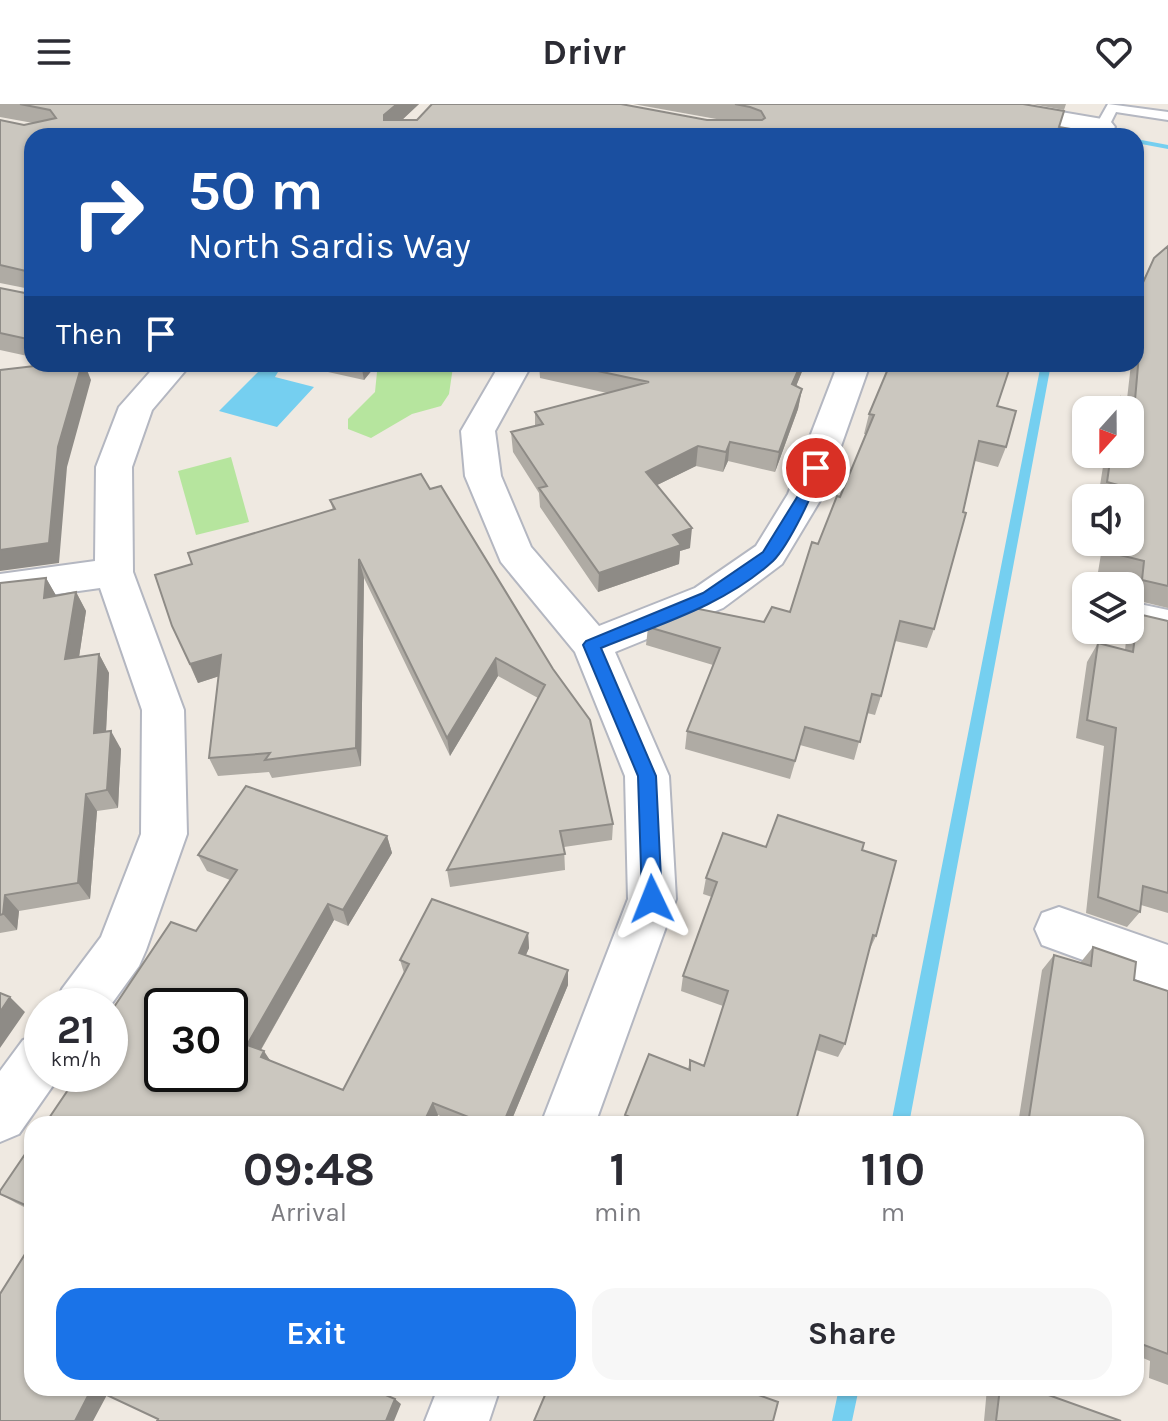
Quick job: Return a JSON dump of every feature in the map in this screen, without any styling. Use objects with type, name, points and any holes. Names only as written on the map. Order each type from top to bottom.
[{"type":"street","points":[[971,104],[1102,127]]},
{"type":"street","points":[[93,988],[121,950],[164,834],[163,710],[114,572],[114,467],[136,407],[168,372]]},
{"type":"street","points":[[511,372],[478,431],[483,476],[514,553],[592,645],[647,776],[652,899],[571,1116]]},
{"type":"street","points":[[592,645],[709,598],[769,555],[806,494],[851,372]]},
{"type":"street","points":[[0,588],[114,572]]},
{"type":"street","points":[[1144,619],[1168,625]]},
{"type":"street","points":[[1059,929],[1168,968]]},
{"type":"street","points":[[0,1115],[24,1082]]},
{"type":"street","points":[[457,1421],[466,1396]]},
{"type":"lane","points":[[1102,127],[1112,107],[1168,116]]},
{"type":"green space","points":[[377,372],[452,372],[449,394],[441,406],[412,414],[371,438],[348,429],[348,419],[375,392]]},
{"type":"green space","points":[[231,457],[249,522],[196,535],[178,471]]},
{"type":"water","points":[[258,372],[278,372],[275,377],[314,387],[277,427],[219,411]]},
{"type":"building","points":[[20,104],[397,104],[384,115],[384,120],[417,120],[432,104],[621,104],[707,120],[762,120],[765,118],[761,111],[735,104],[1023,104],[1064,111],[1059,127],[1065,128],[24,128],[24,271],[0,265],[0,120],[24,125],[56,118],[50,110]]},
{"type":"building","points":[[1168,246],[1168,586],[1144,580],[1144,561],[1124,556],[1144,556],[1144,484],[1107,482],[1109,468],[1144,468],[1144,396],[1135,396],[1137,372],[1144,372],[1144,280],[1154,258]]},
{"type":"building","points":[[0,288],[24,293],[24,338],[0,333]]},
{"type":"building","points":[[24,367],[24,372],[80,372],[58,447],[49,543],[0,550],[0,370]]},
{"type":"building","points":[[602,372],[797,372],[792,384],[802,389],[779,452],[730,442],[726,452],[698,446],[646,472],[692,528],[673,535],[681,545],[599,573],[539,488],[547,486],[511,432],[543,424],[535,412],[649,382]]},
{"type":"building","points":[[887,372],[1008,372],[997,406],[1016,411],[1006,447],[979,441],[963,512],[966,513],[934,629],[900,621],[881,696],[872,694],[860,742],[805,727],[795,761],[687,731],[720,648],[648,627],[648,623],[689,607],[764,622],[772,607],[790,612],[812,542],[818,544],[837,496],[840,497],[874,415],[869,414]]},
{"type":"building","points":[[421,474],[430,489],[441,486],[553,669],[590,720],[613,824],[560,831],[565,854],[447,870],[545,685],[496,658],[447,738],[359,559],[356,748],[265,760],[270,753],[209,758],[221,655],[190,664],[172,626],[155,575],[192,564],[188,553],[335,509],[330,500]]},
{"type":"building","points":[[46,578],[44,598],[76,592],[65,659],[99,654],[94,733],[111,731],[107,790],[86,794],[78,883],[5,895],[3,914],[0,915],[0,583]]},
{"type":"building","points":[[1144,615],[1168,621],[1168,893],[1143,886],[1140,912],[1098,897],[1116,728],[1087,720],[1098,644],[1133,652],[1134,644],[1144,644]]},
{"type":"building","points":[[246,786],[387,836],[343,910],[328,904],[248,1043],[248,988],[144,988],[144,1092],[248,1092],[248,1045],[264,1051],[261,1057],[343,1090],[409,964],[400,960],[432,899],[528,933],[519,953],[568,970],[506,1116],[466,1116],[433,1103],[427,1116],[50,1116],[67,1092],[128,1092],[127,988],[171,922],[196,931],[237,870],[198,855]]},
{"type":"building","points":[[778,815],[864,843],[862,850],[896,861],[845,1044],[820,1035],[797,1116],[625,1115],[649,1054],[690,1070],[690,1060],[704,1066],[728,991],[683,976],[717,882],[706,878],[723,833],[766,847]]},
{"type":"building","points":[[1093,947],[1136,962],[1134,980],[1168,991],[1168,1354],[1144,1345],[1144,1116],[1029,1116],[1054,955],[1091,966]]},
{"type":"building","points":[[0,993],[10,997],[0,1012]]},
{"type":"building","points":[[24,1156],[24,1204],[0,1194]]},
{"type":"building","points":[[24,1256],[24,1396],[88,1396],[75,1421],[0,1421],[0,1294]]},
{"type":"building","points":[[109,1396],[388,1396],[395,1399],[386,1421],[158,1419]]},
{"type":"building","points":[[545,1396],[761,1396],[778,1402],[773,1421],[534,1421]]},
{"type":"building","points":[[999,1396],[1051,1396],[1121,1421],[996,1421]]},
{"type":"waterway","points":[[1052,127],[1058,128]]},
{"type":"waterway","points":[[1144,142],[1168,147]]},
{"type":"waterway","points":[[902,1116],[1044,372]]},
{"type":"waterway","points":[[842,1421],[847,1396]]},
{"type":"route","points":[[652,899],[647,776],[592,645],[709,598],[769,555],[806,494],[816,468]]}]
